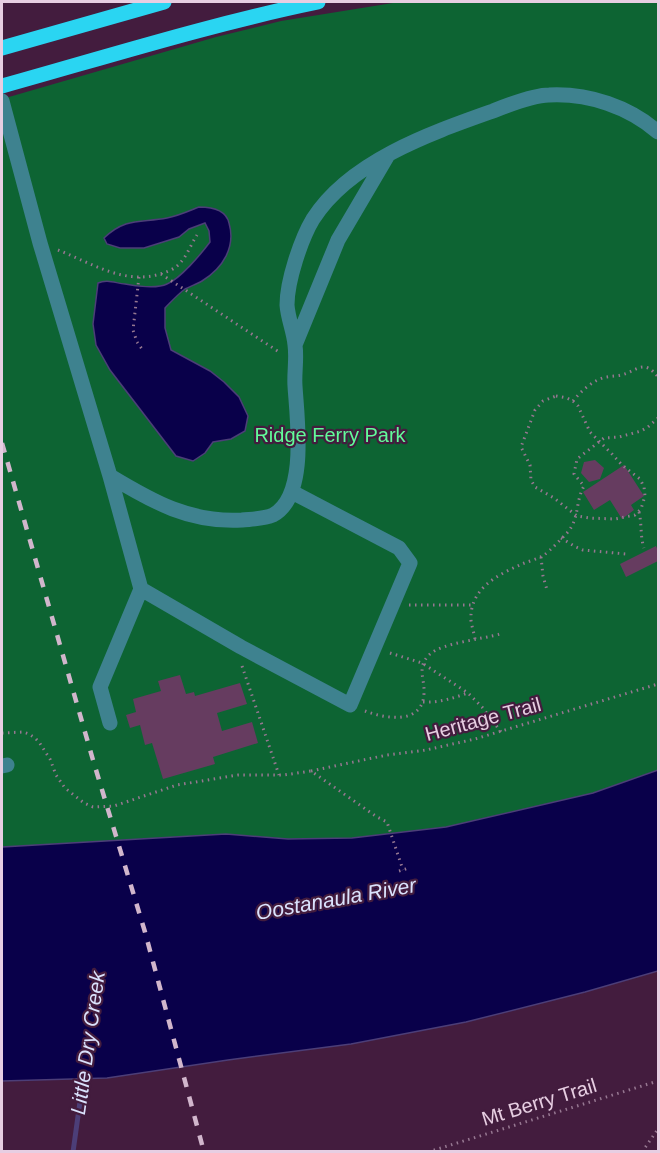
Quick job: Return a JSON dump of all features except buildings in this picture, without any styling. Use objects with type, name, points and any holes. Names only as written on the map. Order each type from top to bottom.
[{"type":"main road","points":[[2,48],[164,2]]},
{"type":"main road","points":[[2,86],[207,28],[271,11],[318,2]]},
{"type":"lane","points":[[111,476],[146,498],[170,508],[206,518],[239,520],[264,518],[274,514],[283,506],[292,492],[297,464],[295,345],[287,305],[290,280],[312,220],[330,197],[368,165],[468,119],[547,95],[581,97],[610,104],[648,123],[658,132]]},
{"type":"lane","points":[[2,101],[40,243],[111,476],[141,589],[100,687],[110,723]]},
{"type":"lane","points":[[295,345],[338,240],[388,155]]},
{"type":"lane","points":[[141,589],[235,644],[350,705],[410,563],[399,548],[292,492]]},
{"type":"path","points":[[40,243],[107,271],[123,276],[139,277],[170,271],[180,263],[196,235]]},
{"type":"path","points":[[160,274],[295,362]]},
{"type":"path","points":[[139,277],[133,330],[142,349]]},
{"type":"path","points":[[573,401],[588,387],[604,377],[620,375],[639,367],[647,368],[658,376]]},
{"type":"path","points":[[555,396],[567,398],[578,406],[590,432],[622,465],[640,478],[645,496],[639,512],[615,519],[577,516],[565,505],[535,487],[531,480],[530,465],[521,447],[532,415],[539,404],[555,396]]},
{"type":"path","points":[[475,639],[471,623],[473,605],[479,592],[498,575],[542,557],[568,531],[577,516],[578,499],[584,486],[574,474],[577,459],[604,438],[641,430],[658,418]]},
{"type":"path","points":[[639,512],[644,548]]},
{"type":"path","points":[[561,538],[583,550],[626,554]]},
{"type":"path","points":[[542,557],[543,576],[547,590]]},
{"type":"path","points":[[392,606],[473,605]]},
{"type":"path","points":[[350,705],[371,713],[397,718],[409,716],[418,710],[423,702],[425,691],[422,668],[424,660],[432,652],[500,634]]},
{"type":"path","points":[[235,644],[279,775]]},
{"type":"path","points":[[374,648],[422,663],[468,693],[501,732]]},
{"type":"path","name":"Heritage Trail","points":[[2,733],[23,732],[39,741],[65,788],[84,804],[93,807],[114,806],[177,785],[238,775],[279,775],[311,771],[387,755],[426,750],[501,732],[658,684]]},
{"type":"path","points":[[423,702],[431,703],[468,693]]},
{"type":"path","points":[[311,771],[387,822],[401,871],[409,868]]},
{"type":"path","name":"Mt Berry Trail","points":[[428,1152],[658,1081]]},
{"type":"path","points":[[642,1152],[658,1129]]},
{"type":"green space","name":"Ridge Ferry Park","points":[[399,2],[658,2],[658,770],[593,793],[446,827],[352,838],[288,839],[226,834],[2,847],[2,99],[216,37],[281,21]]},
{"type":"water","points":[[199,207],[217,210],[225,215],[231,232],[229,248],[216,270],[202,281],[185,289],[165,308],[165,328],[171,350],[210,371],[224,382],[239,397],[248,416],[245,431],[231,439],[213,442],[205,453],[193,461],[176,456],[110,370],[96,345],[93,324],[98,283],[108,281],[134,286],[163,286],[184,272],[210,242],[209,231],[205,223],[189,229],[179,237],[144,248],[120,248],[107,244],[104,238],[112,231],[127,224],[171,217]]},
{"type":"water","name":"Oostanaula River","points":[[658,770],[658,971],[466,1022],[351,1044],[107,1078],[2,1081],[2,847],[226,834],[288,839],[352,838],[446,827],[593,793]]},
{"type":"waterway","name":"Little Dry Creek","points":[[73,1152],[84,1073]]},
{"type":"railway","points":[[2,443],[145,932],[204,1152]]}]
